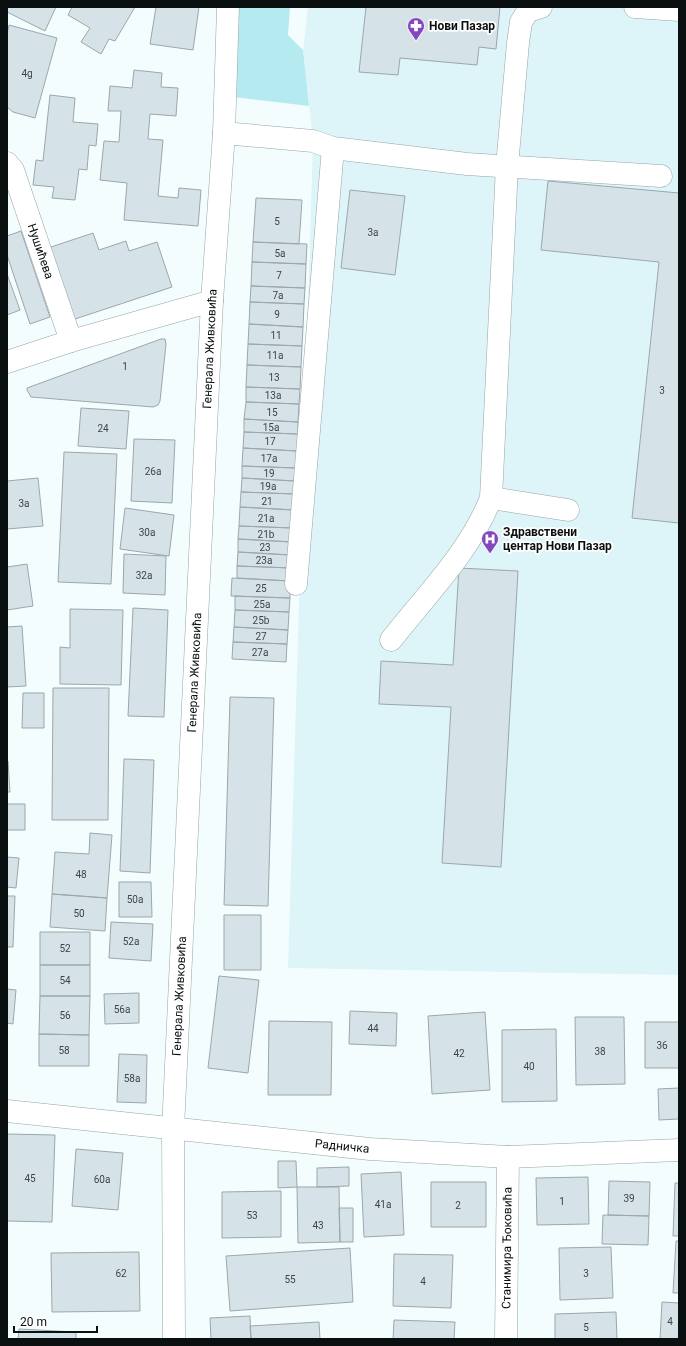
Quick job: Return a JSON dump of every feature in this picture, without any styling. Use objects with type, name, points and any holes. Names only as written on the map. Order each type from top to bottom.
[{"type":"street","name":"Генерала Живковића","points":[[174,1339],[173,1129],[212,301],[224,132],[228,7]]},
{"type":"street","points":[[391,640],[466,545],[483,519],[491,498],[506,166],[521,22],[528,11],[541,7]]},
{"type":"street","points":[[635,7],[668,9]]},
{"type":"street","points":[[224,132],[313,141],[333,148],[467,164],[661,176]]},
{"type":"street","points":[[296,584],[333,148]]},
{"type":"street","name":"Нушићева","points":[[7,163],[12,170],[71,341]]},
{"type":"street","points":[[7,362],[71,341],[212,301]]},
{"type":"street","points":[[491,498],[568,510]]},
{"type":"street","name":"Радничка","points":[[7,1111],[370,1149],[508,1157],[679,1150]]},
{"type":"street","name":"Станимира Ђоковића","points":[[506,1339],[508,1157]]},
{"type":"shaded area","points":[[228,7],[290,7],[288,35],[303,50],[309,106],[225,96]]},
{"type":"shaded area","name":"Здравствени центар Нови Пазар","points":[[308,7],[679,7],[679,975],[288,968],[313,141],[303,50]]},
{"type":"building","points":[[7,7],[56,7],[45,31],[7,12]]},
{"type":"building","points":[[72,7],[135,7],[115,41],[109,39],[101,54],[81,42],[90,28],[68,15]]},
{"type":"building","points":[[156,7],[199,7],[193,50],[150,44]]},
{"type":"building","points":[[366,7],[500,7],[496,49],[479,47],[477,65],[400,58],[398,75],[359,72]]},
{"type":"building","points":[[9,25],[57,38],[35,118],[13,112],[7,107],[7,34]]},
{"type":"building","points":[[134,70],[162,73],[161,87],[178,88],[176,116],[150,114],[148,139],[163,140],[158,196],[178,198],[179,188],[201,190],[198,226],[124,220],[127,183],[100,180],[104,141],[119,142],[121,111],[108,111],[110,86],[132,88]]},
{"type":"building","points":[[50,95],[75,98],[73,122],[98,124],[96,146],[89,145],[87,170],[79,169],[75,200],[52,198],[54,187],[33,185],[36,160],[43,161]]},
{"type":"building","points":[[548,181],[679,193],[679,523],[632,518],[659,262],[541,250]]},
{"type":"building","points":[[350,190],[405,196],[395,275],[341,268]]},
{"type":"building","points":[[256,198],[302,200],[299,244],[253,242]]},
{"type":"building","points":[[21,231],[50,317],[30,324],[7,255],[7,236]]},
{"type":"building","points":[[93,233],[99,250],[126,241],[129,251],[157,242],[172,287],[69,321],[45,249]]},
{"type":"building","points":[[253,242],[307,244],[306,264],[252,262]]},
{"type":"building","points":[[252,262],[306,264],[305,288],[251,286]]},
{"type":"building","points":[[7,274],[20,310],[7,315]]},
{"type":"building","points":[[251,286],[305,288],[304,304],[250,302]]},
{"type":"building","points":[[250,302],[304,304],[303,327],[249,324]]},
{"type":"building","points":[[249,324],[303,327],[302,346],[248,344]]},
{"type":"building","points":[[161,339],[165,339],[166,344],[160,401],[158,405],[153,407],[31,397],[27,390],[27,388]]},
{"type":"building","points":[[248,344],[302,346],[301,367],[247,365]]},
{"type":"building","points":[[247,365],[301,367],[300,389],[246,387]]},
{"type":"building","points":[[246,387],[300,389],[299,404],[246,402]]},
{"type":"building","points":[[246,402],[299,404],[298,422],[244,419]]},
{"type":"building","points":[[81,408],[129,411],[126,449],[78,446]]},
{"type":"building","points":[[244,419],[298,422],[298,434],[244,432]]},
{"type":"building","points":[[244,432],[298,434],[297,451],[243,448]]},
{"type":"building","points":[[134,439],[175,440],[172,503],[131,501]]},
{"type":"building","points":[[243,448],[297,451],[296,468],[242,466]]},
{"type":"building","points":[[64,452],[117,454],[111,584],[58,582]]},
{"type":"building","points":[[242,466],[296,468],[295,481],[242,478]]},
{"type":"building","points":[[38,478],[43,526],[7,529],[7,481]]},
{"type":"building","points":[[242,478],[295,481],[295,494],[241,492]]},
{"type":"building","points":[[241,492],[295,494],[294,510],[240,507]]},
{"type":"building","points":[[240,507],[294,510],[293,528],[239,526]]},
{"type":"building","points":[[125,508],[174,515],[169,556],[120,549]]},
{"type":"building","points":[[239,526],[293,528],[292,542],[238,539]]},
{"type":"building","points":[[238,539],[292,542],[291,555],[238,552]]},
{"type":"building","points":[[238,552],[291,555],[291,568],[237,566]]},
{"type":"building","points":[[124,554],[166,556],[165,595],[123,593]]},
{"type":"building","points":[[27,564],[33,606],[7,610],[7,567]]},
{"type":"building","points":[[237,566],[291,568],[290,581],[237,578]]},
{"type":"building","points":[[459,568],[518,571],[501,867],[442,863],[451,707],[379,704],[381,661],[453,665]]},
{"type":"building","points":[[232,578],[290,581],[290,598],[231,596]]},
{"type":"building","points":[[235,596],[290,598],[289,612],[235,610]]},
{"type":"building","points":[[133,608],[168,610],[164,717],[128,716]]},
{"type":"building","points":[[70,609],[123,610],[121,685],[60,684],[60,647],[70,648]]},
{"type":"building","points":[[235,610],[289,612],[288,630],[234,627]]},
{"type":"building","points":[[22,626],[26,686],[7,687],[7,627]]},
{"type":"building","points":[[234,627],[288,630],[287,644],[233,642]]},
{"type":"building","points":[[233,642],[287,644],[286,662],[232,659]]},
{"type":"building","points":[[53,688],[109,688],[108,820],[52,820]]},
{"type":"building","points":[[23,693],[44,693],[44,728],[22,728]]},
{"type":"building","points":[[230,697],[274,698],[268,906],[224,905]]},
{"type":"building","points":[[124,759],[154,760],[150,873],[120,871]]},
{"type":"building","points":[[8,761],[10,792],[7,792]]},
{"type":"building","points":[[7,804],[25,804],[25,830],[7,830]]},
{"type":"building","points":[[90,833],[112,835],[107,898],[52,894],[55,852],[89,854]]},
{"type":"building","points":[[7,857],[19,858],[16,888],[7,887]]},
{"type":"building","points":[[119,882],[151,882],[152,917],[119,917]]},
{"type":"building","points":[[52,894],[107,898],[105,931],[50,927]]},
{"type":"building","points":[[7,896],[15,896],[13,947],[7,947]]},
{"type":"building","points":[[224,915],[261,915],[261,970],[224,970]]},
{"type":"building","points":[[111,922],[153,924],[151,961],[109,958]]},
{"type":"building","points":[[40,932],[90,932],[90,965],[40,965]]},
{"type":"building","points":[[40,965],[90,965],[90,996],[40,996]]},
{"type":"building","points":[[219,976],[259,980],[248,1073],[208,1068]]},
{"type":"building","points":[[7,989],[16,990],[13,1024],[7,1023]]},
{"type":"building","points":[[139,993],[139,1023],[105,1024],[104,994]]},
{"type":"building","points":[[40,996],[90,996],[89,1035],[39,1034]]},
{"type":"building","points":[[350,1011],[397,1013],[396,1046],[349,1044]]},
{"type":"building","points":[[485,1012],[490,1090],[432,1094],[428,1016]]},
{"type":"building","points":[[575,1017],[624,1017],[625,1084],[576,1085]]},
{"type":"building","points":[[269,1021],[332,1022],[331,1095],[268,1095]]},
{"type":"building","points":[[645,1022],[679,1022],[679,1068],[645,1068]]},
{"type":"building","points":[[556,1029],[557,1101],[502,1102],[502,1030]]},
{"type":"building","points":[[39,1034],[89,1035],[89,1066],[39,1066]]},
{"type":"building","points":[[119,1054],[147,1055],[146,1103],[117,1102]]},
{"type":"building","points":[[679,1088],[679,1119],[659,1120],[658,1089]]},
{"type":"building","points":[[7,1134],[55,1135],[52,1222],[7,1221]]},
{"type":"building","points":[[76,1149],[123,1153],[118,1210],[72,1206]]},
{"type":"building","points":[[278,1161],[296,1161],[297,1187],[278,1188]]},
{"type":"building","points":[[349,1167],[349,1186],[317,1187],[317,1168]]},
{"type":"building","points":[[401,1172],[404,1235],[364,1237],[361,1174]]},
{"type":"building","points":[[588,1177],[589,1224],[537,1225],[536,1178]]},
{"type":"building","points":[[609,1181],[650,1182],[649,1216],[608,1215]]},
{"type":"building","points":[[431,1182],[486,1182],[486,1227],[431,1227]]},
{"type":"building","points":[[675,1183],[679,1183],[679,1236],[673,1236]]},
{"type":"building","points":[[297,1187],[339,1187],[340,1242],[298,1243]]},
{"type":"building","points":[[281,1191],[281,1237],[222,1238],[222,1192]]},
{"type":"building","points":[[339,1208],[353,1208],[353,1242],[340,1242]]},
{"type":"building","points":[[603,1215],[649,1216],[648,1245],[602,1244]]},
{"type":"building","points":[[676,1241],[679,1241],[679,1293],[673,1293]]},
{"type":"building","points":[[611,1247],[613,1298],[560,1300],[559,1248]]},
{"type":"building","points":[[350,1248],[353,1302],[230,1311],[226,1256]]},
{"type":"building","points":[[139,1252],[140,1311],[52,1312],[51,1253]]},
{"type":"building","points":[[394,1254],[453,1255],[451,1308],[393,1306]]},
{"type":"building","points":[[662,1302],[679,1303],[679,1339],[660,1339]]},
{"type":"building","points":[[616,1312],[617,1339],[555,1339],[555,1314]]},
{"type":"building","points":[[250,1316],[251,1339],[211,1339],[210,1318]]},
{"type":"building","points":[[394,1320],[455,1322],[454,1339],[393,1339]]},
{"type":"building","points":[[319,1322],[320,1339],[251,1339],[250,1326]]},
{"type":"building","points":[[19,1329],[76,1332],[76,1339],[18,1339]]},
{"type":"place","name":"Нови Пазар","points":[[416,41]]},
{"type":"place","name":"Здравствени центар Нови Пазар","points":[[490,554]]}]
